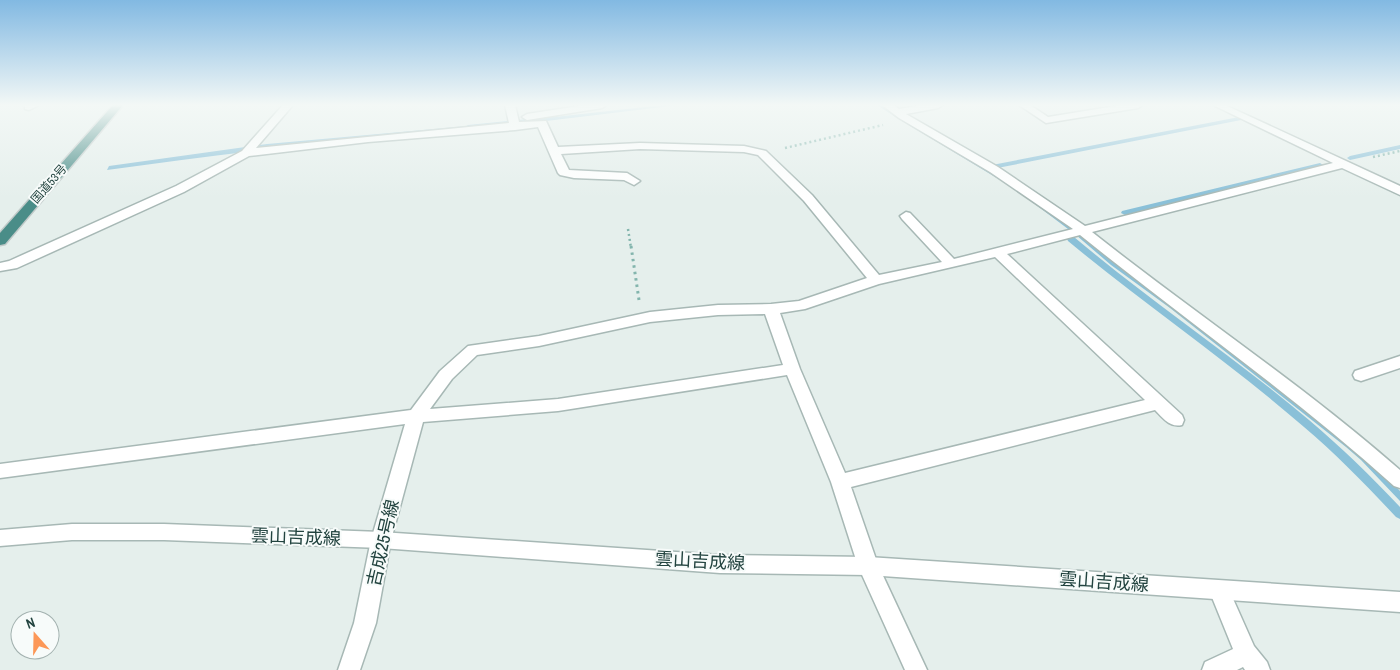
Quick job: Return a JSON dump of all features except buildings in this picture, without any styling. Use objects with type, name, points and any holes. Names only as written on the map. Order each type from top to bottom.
[{"type":"highway","name":"国道53号","points":[[0,241],[90,136]]},
{"type":"street","points":[[0,267],[12,265],[124,216],[180,189],[246,153],[263,136]]},
{"type":"street","points":[[246,153],[385,136]]},
{"type":"street","points":[[548,136],[562,170],[568,175],[627,177],[634,181]]},
{"type":"street","points":[[939,136],[1007,177],[1082,230],[1134,273],[1315,409],[1400,481]]},
{"type":"street","points":[[1286,136],[1400,191]]},
{"type":"street","points":[[555,151],[640,146],[744,149],[762,153],[808,198],[876,280]]},
{"type":"street","name":"吉成25号線","points":[[349,670],[365,623],[381,540],[416,416],[446,374],[473,350],[539,341],[641,319],[718,310],[771,310],[811,303],[876,280],[951,264],[1344,164]]},
{"type":"street","points":[[906,216],[951,264]]},
{"type":"street","points":[[998,252],[1176,420]]},
{"type":"street","points":[[771,310],[792,369],[840,482],[868,566],[916,670]]},
{"type":"street","points":[[1361,375],[1400,362]]},
{"type":"street","points":[[0,471],[416,416],[558,405],[792,369]]},
{"type":"street","points":[[840,482],[1158,403]]},
{"type":"street","name":"雲山吉成線","points":[[0,538],[72,532],[164,532],[381,540],[720,564],[868,566],[1400,602]]},
{"type":"street","points":[[1213,670],[1252,662],[1219,590]]},
{"type":"path","points":[[762,153],[834,136]]},
{"type":"path","points":[[628,229],[641,319]]},
{"type":"water","points":[[353,136],[383,136],[107,170],[109,166],[267,144]]},
{"type":"water","points":[[928,136],[935,136],[1022,189],[1370,459],[1400,491],[1400,501],[1346,447],[1015,189]]},
{"type":"waterway","points":[[992,167],[1150,136]]},
{"type":"waterway","points":[[1350,158],[1400,147]]},
{"type":"waterway","points":[[1125,213],[1320,165]]},
{"type":"waterway","points":[[1071,239],[1098,262],[1293,412],[1348,461],[1400,514]]}]
